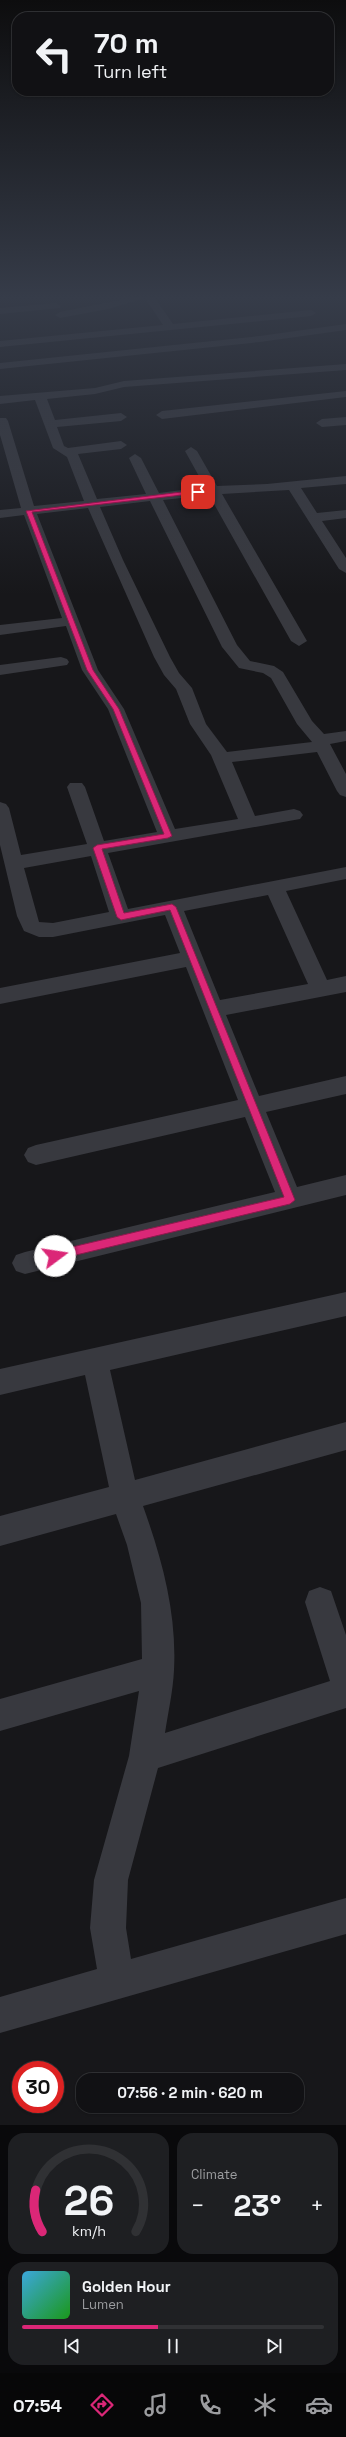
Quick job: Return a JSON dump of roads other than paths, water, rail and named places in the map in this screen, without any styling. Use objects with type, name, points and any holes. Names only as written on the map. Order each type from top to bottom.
[{"type":"street","points":[[0,400],[28,397]]},
{"type":"street","points":[[40,397],[59,448],[72,455],[116,560],[162,657],[172,675],[184,688],[198,724],[222,758],[249,822]]},
{"type":"street","points":[[162,414],[317,397]]},
{"type":"street","points":[[50,424],[120,417]]},
{"type":"street","points":[[2,421],[29,511],[71,621],[93,676],[116,709],[168,836]]},
{"type":"street","points":[[322,423],[346,421]]},
{"type":"street","points":[[67,452],[121,445]]},
{"type":"street","points":[[191,451],[299,641]]},
{"type":"street","points":[[135,458],[153,497],[230,647],[240,661],[245,665],[268,669],[277,676],[305,724],[320,743],[346,791]]},
{"type":"street","points":[[0,514],[212,490],[293,486],[346,480]]},
{"type":"street","points":[[293,486],[312,518],[340,552],[346,569]]},
{"type":"street","points":[[312,518],[346,514]]},
{"type":"street","points":[[0,630],[71,621]]},
{"type":"street","points":[[0,670],[61,662]]},
{"type":"street","points":[[222,758],[320,743],[346,736]]},
{"type":"street","points":[[76,787],[121,917]]},
{"type":"street","points":[[0,808],[27,916],[31,926],[39,930],[53,930],[346,873]]},
{"type":"street","points":[[14,863],[294,814]]},
{"type":"street","points":[[274,887],[320,988]]},
{"type":"street","points":[[172,907],[254,1106],[290,1200]]},
{"type":"street","points":[[0,996],[194,958]]},
{"type":"street","points":[[214,1009],[346,984]]},
{"type":"street","points":[[36,1155],[346,1085]]},
{"type":"street","points":[[25,1263],[290,1200],[346,1185]]},
{"type":"street","points":[[0,1382],[345,1306]]},
{"type":"street","points":[[95,1360],[125,1497],[142,1544],[156,1604],[158,1670],[145,1756],[111,1880],[108,1928],[117,1981]]},
{"type":"street","points":[[0,1531],[346,1436]]},
{"type":"street","points":[[320,1602],[346,1683]]},
{"type":"street","points":[[0,1715],[158,1670]]},
{"type":"street","points":[[145,1756],[346,1692]]},
{"type":"street","points":[[0,2015],[346,1916]]}]
